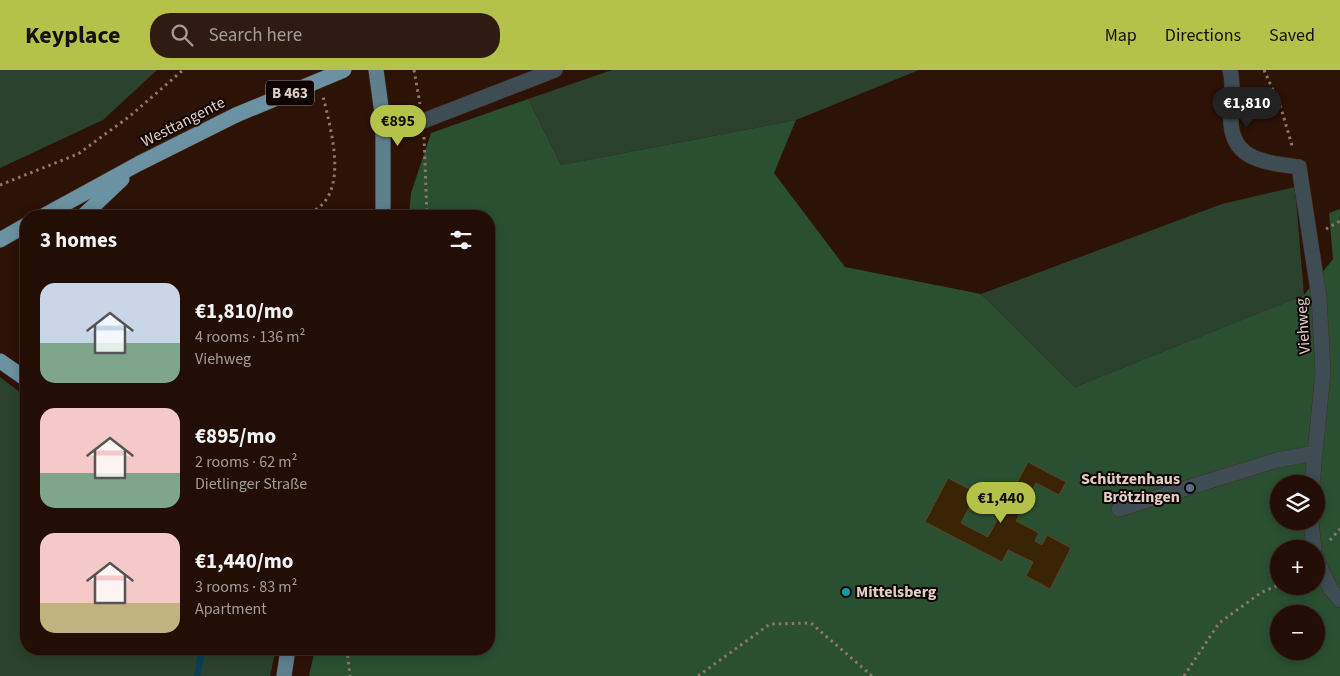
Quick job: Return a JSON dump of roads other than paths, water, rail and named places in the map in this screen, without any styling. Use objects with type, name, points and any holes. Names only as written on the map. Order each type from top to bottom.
[{"type":"highway","name":"Westtangente","points":[[54,210],[138,164],[236,115],[344,70]]},
{"type":"highway","name":"B 463","points":[[89,210],[138,164]]},
{"type":"highway","points":[[0,240],[20,228]]},
{"type":"highway","points":[[0,361],[20,375]]},
{"type":"main road","points":[[376,70],[383,120],[383,210]]},
{"type":"main road","points":[[284,676],[287,655]]},
{"type":"street","points":[[423,121],[555,70]]},
{"type":"street","name":"Viehweg","points":[[1230,70],[1232,79],[1230,126],[1238,148],[1254,158],[1299,168],[1319,297],[1323,372],[1313,475]]},
{"type":"street","points":[[1120,509],[1277,460],[1315,453]]},
{"type":"street","points":[[1325,577],[1330,588],[1340,600]]},
{"type":"waterway","points":[[197,676],[201,655]]},
{"type":"place","name":"Schützenhaus Brötzingen","points":[[1190,488]]},
{"type":"place","name":"Mittelsberg","points":[[846,592]]}]
